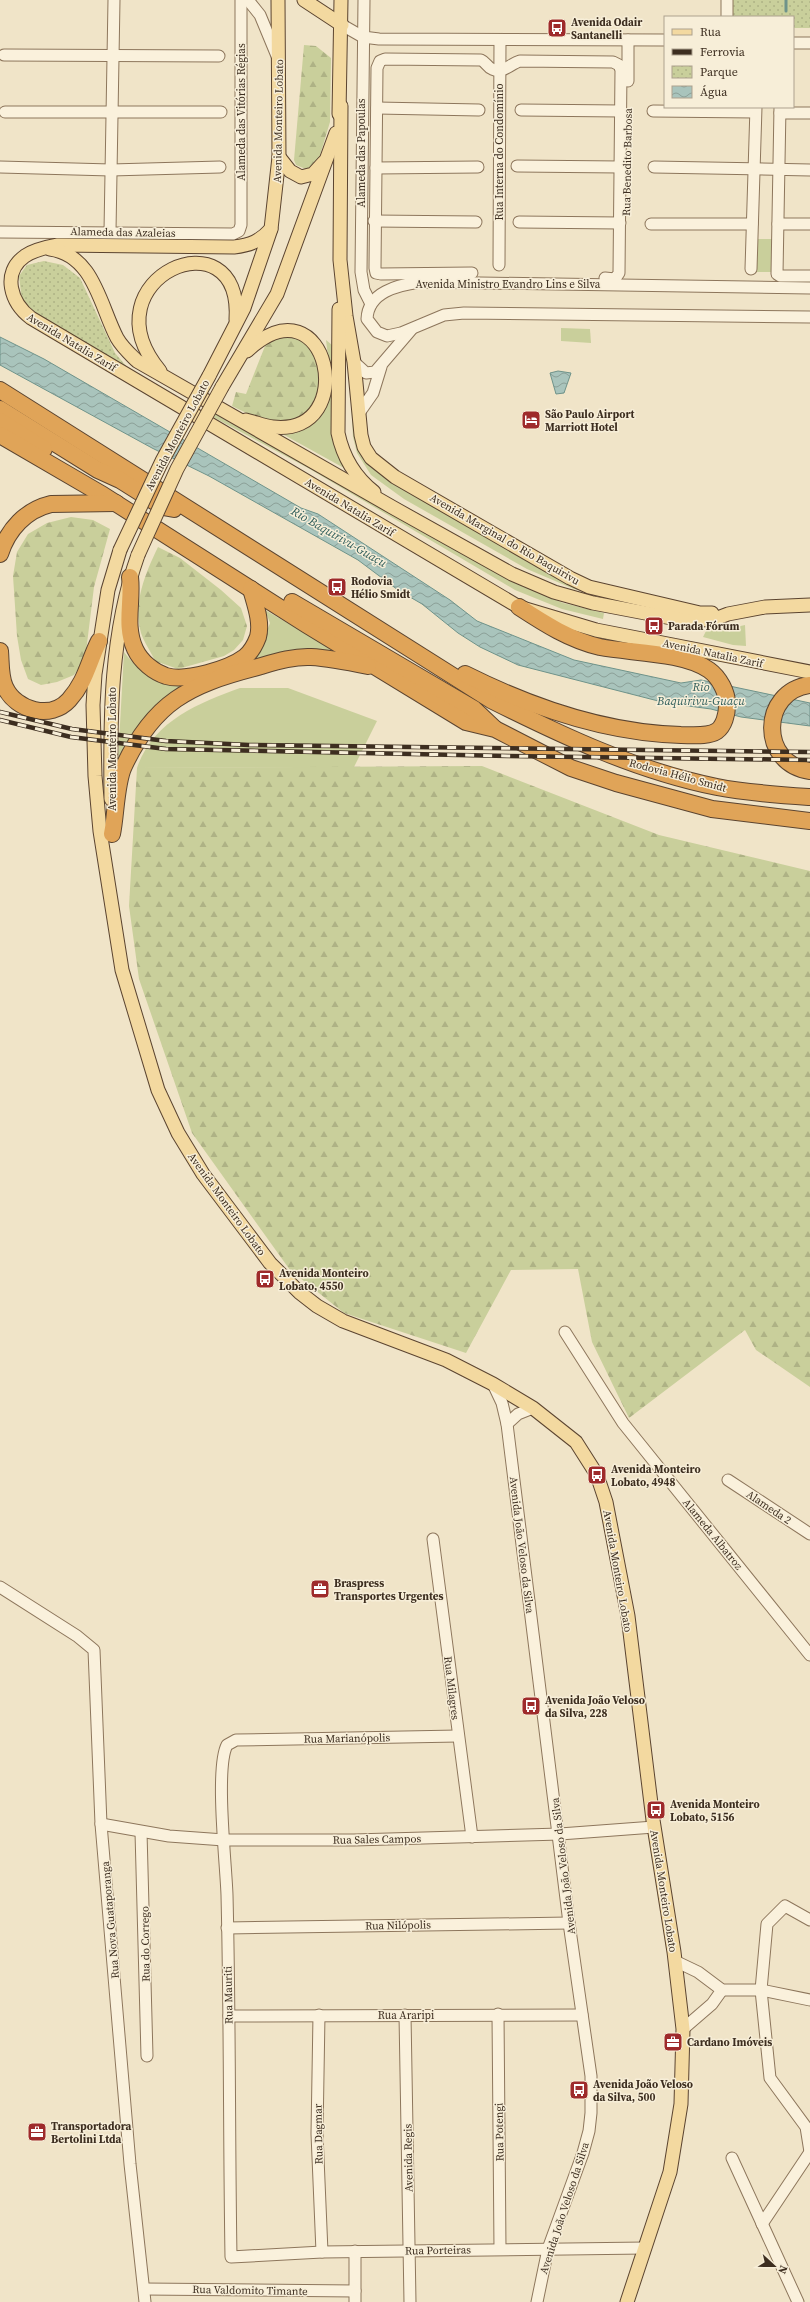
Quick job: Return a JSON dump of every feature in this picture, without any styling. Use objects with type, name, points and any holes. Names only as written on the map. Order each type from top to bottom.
[{"type":"highway","name":"Rodovia Hélio Smidt","points":[[0,390],[491,700],[540,724],[638,766],[716,787],[766,794],[810,797]]},
{"type":"highway","points":[[0,408],[98,470],[118,486],[160,513],[176,532]]},
{"type":"highway","name":"Rodovia Hélio Smidt","points":[[0,421],[176,532],[474,709],[495,729]]},
{"type":"highway","name":"Rodovia Hélio Smidt","points":[[0,435],[116,503],[251,589],[466,722],[495,729],[572,768],[616,783],[712,809],[810,821]]},
{"type":"highway","points":[[98,470],[120,480],[163,507],[191,512]]},
{"type":"highway","points":[[0,554],[4,542],[13,528],[27,514],[42,506],[51,504],[116,503]]},
{"type":"highway","points":[[130,577],[132,588],[128,618],[135,650],[154,670],[168,677],[180,678],[200,675],[233,665],[245,657],[253,648],[260,625],[251,589]]},
{"type":"highway","points":[[414,652],[448,665],[527,702],[565,715],[602,724],[636,731],[690,735],[709,734],[717,730],[724,720],[727,706],[726,696],[719,680],[709,670],[686,660],[600,646],[576,639],[553,628],[519,607]]},
{"type":"highway","points":[[0,651],[5,687],[12,698],[30,709],[52,711],[62,707],[84,680],[99,641]]},
{"type":"highway","points":[[112,834],[123,767],[145,728],[172,700],[188,690],[237,673],[290,659],[309,657],[327,658],[378,668]]},
{"type":"highway","points":[[809,681],[791,692],[782,700],[772,722],[771,733],[776,748],[784,759],[803,770],[810,771]]},
{"type":"main road","name":"Avenida Monteiro Lobato","points":[[278,0],[279,157],[271,229],[235,326],[162,461],[120,550],[108,590],[99,641],[93,705],[95,776],[100,831],[109,875],[122,970],[158,1090],[178,1134],[207,1180],[270,1263],[289,1283],[317,1306],[356,1326],[430,1352],[493,1384],[533,1408],[576,1442],[597,1474],[606,1502],[628,1616],[654,1828],[675,1961],[683,2029],[681,2104],[670,2172],[627,2302]]},
{"type":"main road","points":[[304,0],[342,25]]},
{"type":"main road","name":"Avenida Monteiro Lobato","points":[[109,875],[112,834],[110,726],[113,669],[130,577],[138,555],[177,469],[222,387],[277,294],[329,157],[335,138],[341,106],[341,0]]},
{"type":"main road","points":[[341,106],[340,260],[346,316],[354,362],[358,414]]},
{"type":"main road","points":[[279,157],[294,175],[307,177],[313,174],[329,157]]},
{"type":"main road","points":[[42,248],[58,245],[234,247],[254,243],[263,239],[271,229]]},
{"type":"main road","name":"Avenida Natalia Zarif","points":[[809,681],[596,630],[519,607],[31,318],[22,312],[15,301],[10,278],[17,264],[26,255],[42,248],[58,250],[72,256],[84,266],[92,280],[117,339],[137,361],[229,415],[512,574],[554,592],[600,605],[687,621],[715,619],[728,614],[765,607],[810,605]]},
{"type":"main road","points":[[340,260],[338,271],[338,417],[340,441],[345,455],[356,474],[368,487],[392,507]]},
{"type":"main road","points":[[164,378],[146,352],[138,328],[138,315],[144,301],[158,277],[180,264],[193,263],[210,266],[225,275],[232,285],[236,297],[235,326]]},
{"type":"main road","points":[[229,415],[273,427],[293,425],[312,415],[320,404],[326,388],[326,365],[321,353],[313,343],[298,334],[289,331],[267,335],[237,361]]},
{"type":"main road","name":"Avenida Marginal do Rio Baquirivu","points":[[358,414],[364,447],[381,468],[570,578],[589,587],[700,613],[728,614]]},
{"type":"street","points":[[110,231],[114,0]]},
{"type":"street","name":"Alameda das Vitórias Régias","points":[[241,0],[242,225]]},
{"type":"street","points":[[248,0],[260,15],[278,60]]},
{"type":"street","name":"Alameda das Papoulas","points":[[364,0],[361,272],[364,290],[370,304]]},
{"type":"street","points":[[727,0],[727,16]]},
{"type":"street","points":[[342,25],[363,36],[379,39],[664,40]]},
{"type":"street","name":"Rua Interna do Condomínio","points":[[499,265],[500,40]]},
{"type":"street","name":"Rua Benedito Barbosa","points":[[625,285],[628,40]]},
{"type":"street","points":[[794,43],[810,43]]},
{"type":"street","points":[[4,55],[219,56]]},
{"type":"street","points":[[472,273],[376,272],[374,221],[377,68],[380,61],[385,59],[482,60],[492,69],[500,70],[508,68],[520,61],[613,62],[619,65],[621,70],[619,273],[615,278],[517,276]]},
{"type":"street","points":[[377,108],[479,110]]},
{"type":"street","points":[[653,111],[756,109],[751,269]]},
{"type":"street","points":[[521,110],[621,111]]},
{"type":"street","points":[[810,113],[780,110],[778,224],[778,276],[810,276]]},
{"type":"street","points":[[5,112],[221,112]]},
{"type":"street","points":[[517,166],[620,167]]},
{"type":"street","points":[[0,167],[111,170],[220,167]]},
{"type":"street","points":[[376,168],[478,167]]},
{"type":"street","points":[[654,167],[810,170]]},
{"type":"street","points":[[374,221],[476,222]]},
{"type":"street","points":[[519,222],[620,223]]},
{"type":"street","points":[[651,224],[752,224]]},
{"type":"street","points":[[778,224],[810,224]]},
{"type":"street","name":"Alameda das Azaleias","points":[[0,232],[110,231],[233,234],[239,231],[242,225]]},
{"type":"street","name":"Avenida Ministro Evandro Lins e Silva","points":[[370,304],[385,291],[398,286],[420,282],[810,288]]},
{"type":"street","points":[[370,304],[367,319],[395,348]]},
{"type":"street","points":[[380,334],[393,335],[444,315],[471,313],[810,317]]},
{"type":"street","points":[[354,362],[366,373],[376,372],[413,328]]},
{"type":"street","points":[[358,414],[373,394],[381,367]]},
{"type":"street","name":"Alameda Albatroz","points":[[565,1332],[623,1423],[810,1655]]},
{"type":"street","points":[[493,1384],[502,1403],[507,1424],[518,1414],[533,1408]]},
{"type":"street","name":"Avenida João Veloso da Silva","points":[[507,1424],[560,1834],[570,1923],[591,2076],[591,2113],[589,2131],[583,2153],[548,2250],[537,2302]]},
{"type":"street","name":"Alameda 2","points":[[728,1480],[810,1534]]},
{"type":"street","name":"Rua Milagres","points":[[433,1539],[472,1837]]},
{"type":"street","name":"Rua Nova Guataporanga","points":[[0,1587],[77,1636],[94,1650],[101,1824],[130,2164],[145,2302]]},
{"type":"street","name":"Rua Marianópolis","points":[[236,1740],[458,1736]]},
{"type":"street","name":"Rua Mauriti","points":[[231,2257],[229,2016],[222,1774],[224,1750],[227,1745],[236,1740]]},
{"type":"street","name":"Rua Sales Campos","points":[[101,1824],[169,1836],[224,1840],[472,1837],[560,1834],[654,1828]]},
{"type":"street","name":"Rua do Corrego","points":[[141,1832],[148,2056]]},
{"type":"street","points":[[762,2224],[810,2152],[806,2127],[770,2078],[761,1990],[767,1924],[784,1906],[810,1920]]},
{"type":"street","name":"Rua Nilópolis","points":[[227,1928],[570,1923]]},
{"type":"street","points":[[675,1961],[698,1972],[722,1990],[761,1990],[810,2000]]},
{"type":"street","points":[[683,2029],[712,2004],[722,1990]]},
{"type":"street","name":"Rua Araripi","points":[[229,2016],[498,2014],[582,2015]]},
{"type":"street","name":"Rua Potengi","points":[[498,2014],[500,2249]]},
{"type":"street","name":"Rua Dagmar","points":[[319,2015],[317,2134],[322,2252]]},
{"type":"street","name":"Avenida Regis","points":[[405,2015],[410,2302]]},
{"type":"street","points":[[732,2158],[798,2302]]},
{"type":"street","name":"Rua Porteiras","points":[[231,2257],[355,2251],[645,2248]]},
{"type":"street","points":[[355,2251],[355,2297]]},
{"type":"street","name":"Rua Valdomito Timante","points":[[144,2289],[355,2297]]},
{"type":"green space","points":[[725,0],[810,0],[810,28],[794,28],[794,16],[725,16]]},
{"type":"green space","points":[[304,45],[316,46],[331,58],[330,122],[317,165],[308,170],[296,165],[294,160]]},
{"type":"green space","points":[[757,239],[772,239],[771,272],[756,272]]},
{"type":"green space","points":[[44,261],[63,265],[80,278],[115,353],[127,367],[50,325],[22,301],[19,276],[27,265]]},
{"type":"green space","points":[[561,328],[590,329],[591,343],[561,341]]},
{"type":"green space","points":[[278,337],[297,338],[305,343],[312,351],[318,362],[320,386],[310,407],[301,415],[291,420],[272,422],[260,419],[232,406],[236,392],[246,394],[267,341]]},
{"type":"green space","points":[[326,340],[332,345],[332,414],[344,468],[277,431],[329,365]]},
{"type":"green space","points":[[348,345],[368,459],[617,600],[574,589],[527,569],[404,499],[371,475],[357,453],[353,437]]},
{"type":"green space","points":[[214,411],[515,583],[563,603],[604,613],[603,619],[562,609],[515,590],[308,468],[211,416]]},
{"type":"green space","points":[[71,517],[93,520],[110,529],[94,587],[85,660],[74,675],[57,682],[41,685],[28,679],[21,660],[17,636],[13,576],[17,552],[28,534],[47,523]]},
{"type":"green space","points":[[158,547],[180,558],[221,590],[241,608],[247,626],[243,640],[234,650],[224,656],[178,669],[155,661],[141,633],[138,610],[139,599],[145,578]]},
{"type":"green space","points":[[265,610],[338,652],[179,694],[117,779],[124,652],[141,670],[162,682],[261,648],[270,623]]},
{"type":"green space","points":[[745,625],[746,646],[733,645],[703,637],[706,631],[727,629]]},
{"type":"green space","points":[[240,688],[288,688],[377,721],[354,767],[137,768],[144,752],[165,726],[178,716],[208,700]]},
{"type":"green space","points":[[482,766],[659,835],[810,871],[810,1387],[756,1350],[745,1330],[629,1418],[592,1342],[578,1269],[511,1270],[466,1353],[344,1313],[290,1270],[192,1133],[139,979],[129,906],[137,768]]},
{"type":"water","name":"Rio Baquirivu-Guaçu","points":[[0,337],[44,359],[301,508],[318,514],[450,600],[477,621],[574,660],[681,683],[701,680],[810,703],[810,726],[741,717],[711,709],[666,703],[518,665],[480,647],[458,633],[422,604],[398,590],[358,560],[209,476],[152,448],[0,365]]},
{"type":"water","points":[[558,371],[571,373],[564,393],[556,394],[550,373]]},
{"type":"waterway","points":[[786,0],[786,11]]},
{"type":"railway","points":[[0,712],[72,729],[166,741],[249,745],[810,752]]},
{"type":"railway","points":[[0,720],[71,737],[166,749],[810,760]]},
{"type":"place","name":"Avenida Odair Santanelli","points":[[557,28]]},
{"type":"place","name":"São Paulo Airport Marriott Hotel","points":[[531,420]]},
{"type":"place","name":"Rodovia Hélio Smidt","points":[[337,587]]},
{"type":"place","name":"Parada Fórum","points":[[654,626]]},
{"type":"place","name":"Avenida Monteiro Lobato, 4550","points":[[265,1279]]},
{"type":"place","name":"Avenida Monteiro Lobato, 4948","points":[[597,1475]]},
{"type":"place","name":"Braspress Transportes Urgentes","points":[[320,1589]]},
{"type":"place","name":"Avenida João Veloso da Silva, 228","points":[[531,1706]]},
{"type":"place","name":"Avenida Monteiro Lobato, 5156","points":[[656,1810]]},
{"type":"place","name":"Cardano Imóveis","points":[[673,2042]]},
{"type":"place","name":"Avenida João Veloso da Silva, 500","points":[[579,2090]]},
{"type":"place","name":"Transportadora Bertolini Ltda","points":[[37,2132]]}]
